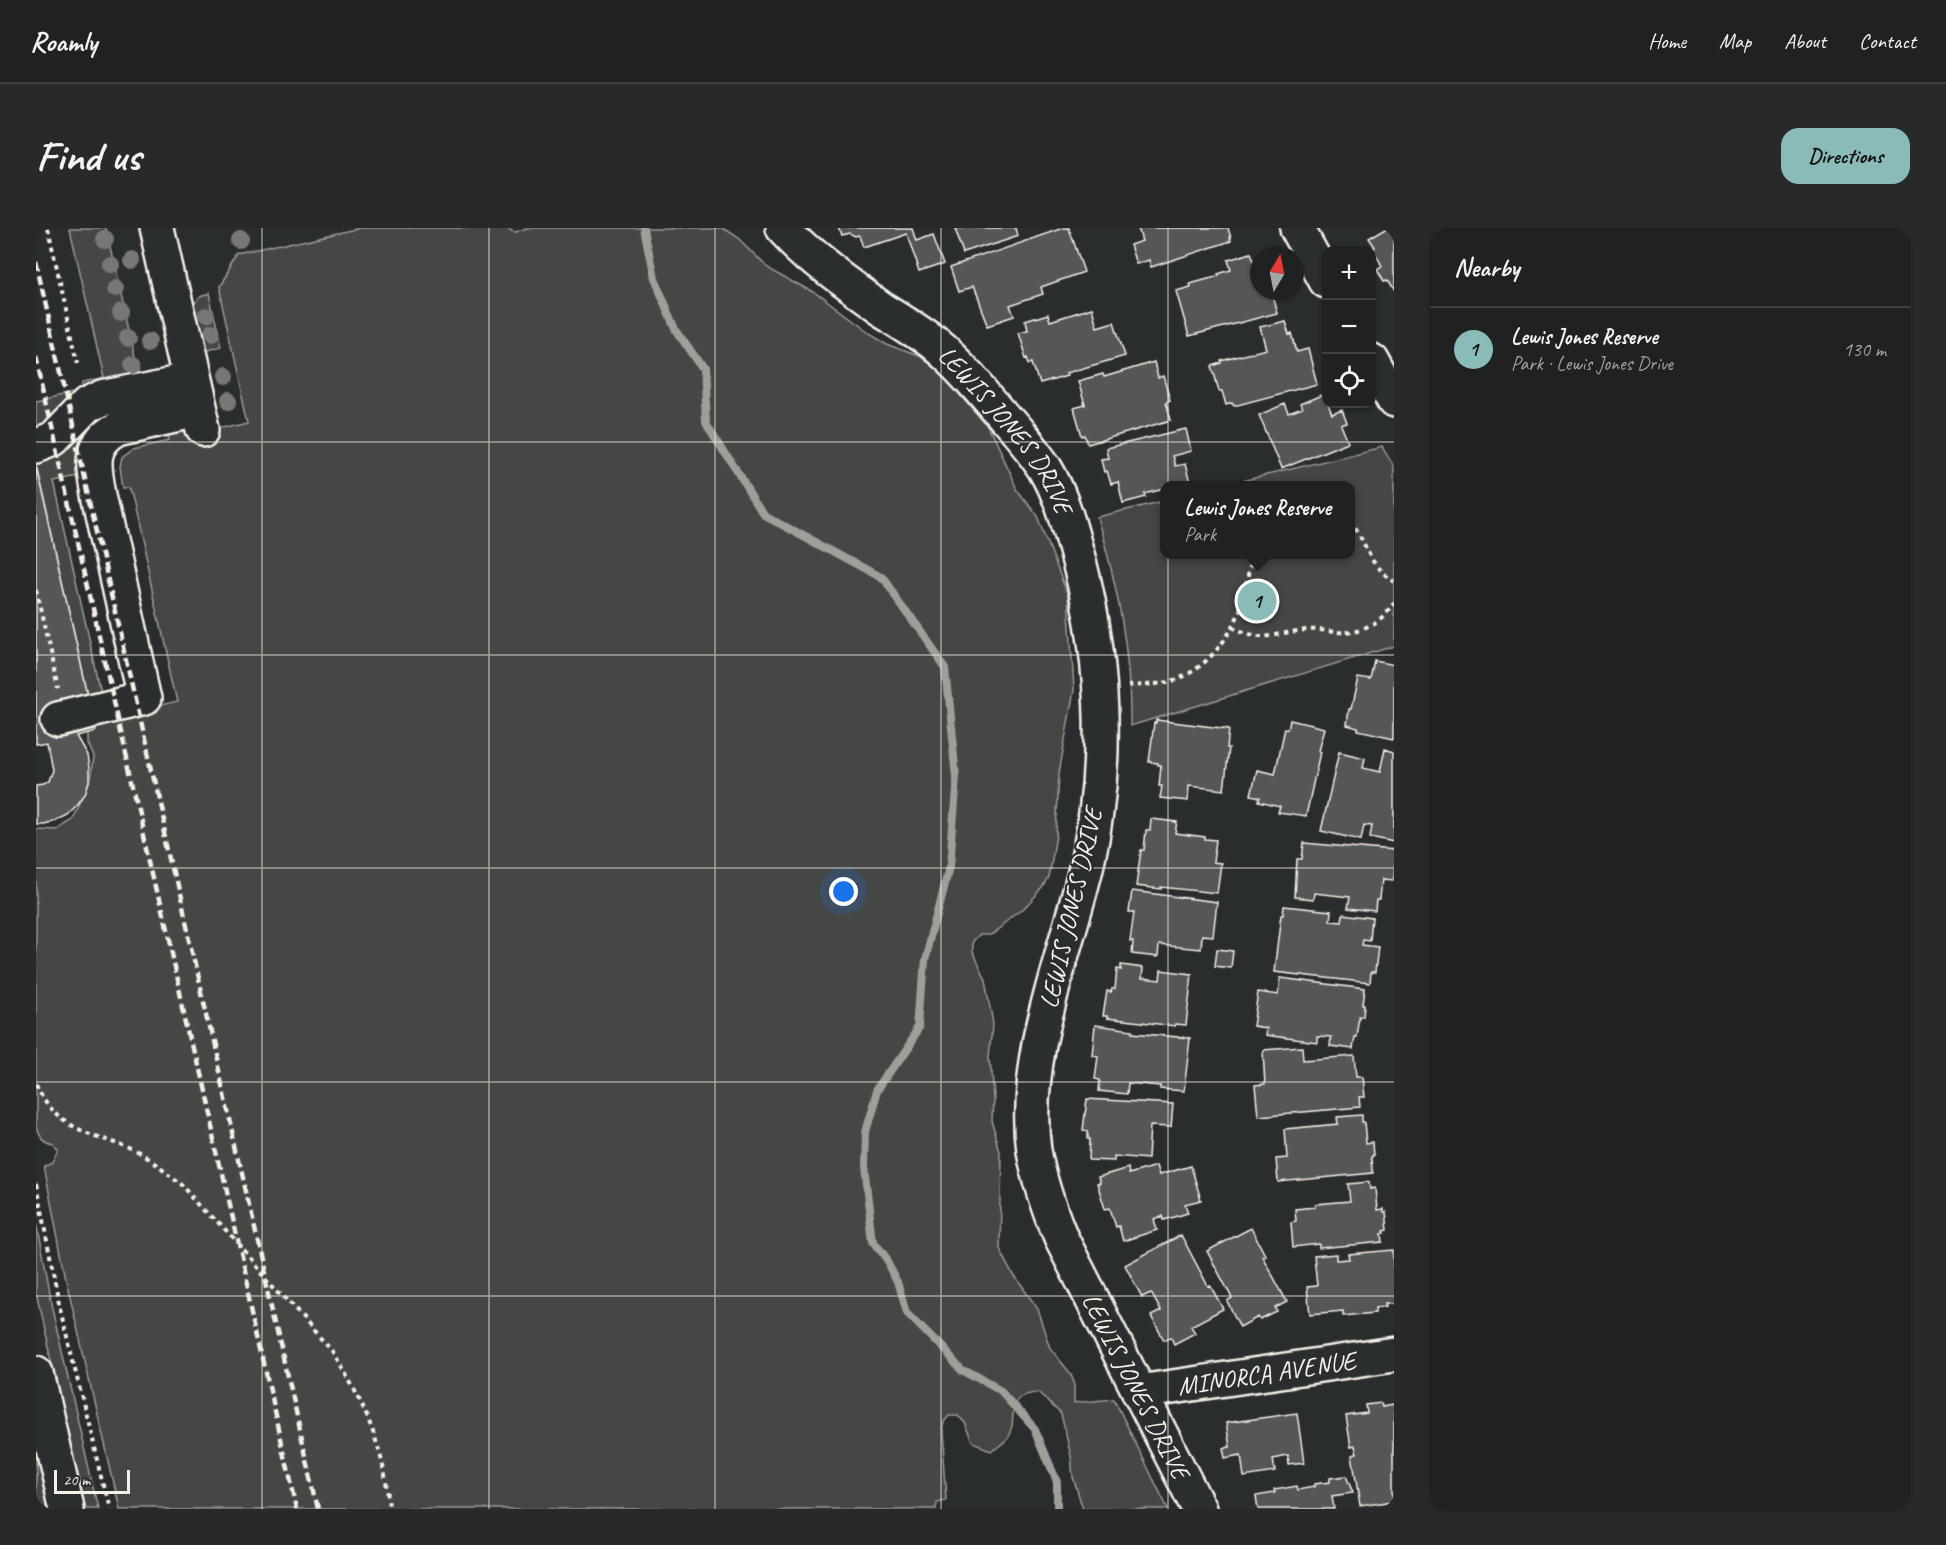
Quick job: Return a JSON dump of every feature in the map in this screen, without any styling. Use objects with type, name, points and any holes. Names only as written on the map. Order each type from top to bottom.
[{"type":"street","name":"LEWIS JONES DRIVE","points":[[783,228],[815,259],[934,344],[960,367],[1037,457],[1057,493],[1068,524],[1082,571],[1092,619],[1101,716],[1100,766],[1095,815],[1086,865],[1062,951],[1039,1050],[1033,1093],[1034,1148],[1049,1209],[1061,1238],[1199,1509]]},
{"type":"street","points":[[1297,228],[1322,274]]},
{"type":"street","points":[[161,229],[197,407]]},
{"type":"street","points":[[1376,370],[1394,401]]},
{"type":"street","points":[[36,446],[54,439],[94,401],[197,407]]},
{"type":"street","points":[[59,709],[144,698],[99,495],[95,466],[97,448],[108,433],[118,428],[197,407]]},
{"type":"street","name":"MINORCA AVENUE","points":[[1139,1392],[1394,1354]]},
{"type":"street","points":[[36,1373],[67,1509]]},
{"type":"path","points":[[48,228],[78,363]]},
{"type":"path","points":[[1355,528],[1373,563],[1380,572],[1394,581]]},
{"type":"path","points":[[1124,687],[1163,683],[1185,676],[1215,651],[1232,627],[1240,610],[1251,559]]},
{"type":"path","points":[[36,590],[59,709]]},
{"type":"path","points":[[1232,627],[1257,637],[1275,637],[1308,630],[1350,632],[1376,623],[1383,618],[1394,603]]},
{"type":"path","points":[[36,1084],[49,1105],[73,1127],[138,1153],[183,1184],[332,1351],[364,1407],[376,1438],[384,1469],[390,1509]]},
{"type":"path","points":[[36,1184],[60,1308],[109,1509]]},
{"type":"shaded area","points":[[70,228],[106,228],[140,379],[53,420],[36,431],[36,401],[77,392],[81,389],[82,383],[104,378]]},
{"type":"shaded area","points":[[360,228],[509,228],[516,232],[527,228],[722,228],[739,239],[766,266],[813,292],[867,332],[887,344],[919,356],[947,375],[988,427],[1017,489],[1038,517],[1068,596],[1074,690],[1059,773],[1056,835],[1049,878],[1043,888],[1021,911],[988,935],[979,935],[972,942],[972,952],[985,978],[993,1024],[990,1056],[992,1121],[1001,1152],[999,1248],[1013,1275],[1037,1309],[1050,1348],[1070,1373],[1074,1382],[1074,1403],[1114,1399],[1168,1509],[1083,1509],[1073,1477],[1071,1456],[1061,1414],[1038,1392],[1026,1393],[1015,1402],[1011,1430],[1005,1439],[992,1450],[973,1443],[965,1423],[958,1415],[949,1415],[943,1422],[941,1431],[946,1500],[937,1502],[936,1509],[119,1509],[66,1279],[44,1166],[52,1162],[58,1149],[53,1143],[42,1138],[36,1126],[36,829],[57,830],[73,820],[90,781],[93,757],[87,743],[87,733],[95,726],[156,713],[156,707],[177,702],[129,487],[123,487],[120,467],[122,457],[134,448],[170,440],[168,429],[186,425],[189,436],[249,421],[219,287],[239,255]]},
{"type":"shaded area","points":[[209,293],[221,348],[201,353],[193,302],[199,296]]},
{"type":"shaded area","points":[[145,401],[84,476],[54,482],[101,692],[88,695],[36,464],[99,415]]},
{"type":"shaded area","points":[[1382,447],[1394,467],[1394,646],[1130,726],[1128,672],[1122,620],[1097,517],[1160,502],[1160,559],[1355,559],[1355,481],[1242,481]]},
{"type":"shaded area","points":[[36,1222],[50,1299],[98,1509],[84,1509],[36,1293]]},
{"type":"shaded area","points":[[36,1439],[53,1509],[39,1509],[36,1496]]},
{"type":"building","points":[[839,228],[913,228],[917,240],[934,234],[945,264],[919,273],[906,233],[864,247],[860,236],[850,234],[842,236]]},
{"type":"building","points":[[955,228],[1016,228],[1018,236],[964,254]]},
{"type":"building","points":[[1063,228],[1069,228],[1084,272],[1041,287],[1043,294],[1010,305],[1014,316],[987,325],[972,287],[959,291],[951,267]]},
{"type":"building","points":[[1138,228],[1228,228],[1231,241],[1151,267],[1149,260],[1136,264],[1130,245],[1142,241]]},
{"type":"building","points":[[1386,228],[1394,228],[1394,292],[1377,269],[1382,266],[1376,254],[1376,246],[1369,238]]},
{"type":"building","points":[[1250,253],[1250,300],[1273,300],[1277,313],[1189,336],[1176,291],[1231,270],[1228,260]]},
{"type":"building","points":[[1092,308],[1097,327],[1114,322],[1125,356],[1066,373],[1067,376],[1040,384],[1033,362],[1030,363],[1028,357],[1026,358],[1018,333],[1027,331],[1025,321],[1048,314],[1050,321]]},
{"type":"building","points":[[1285,321],[1289,334],[1292,333],[1297,352],[1308,349],[1317,384],[1234,406],[1232,403],[1226,405],[1222,391],[1219,391],[1212,366],[1222,363],[1221,361],[1266,349],[1260,327]]},
{"type":"building","points":[[1154,362],[1158,378],[1163,376],[1170,400],[1166,402],[1171,420],[1088,444],[1085,435],[1082,436],[1074,408],[1085,405],[1078,381],[1103,374],[1104,377]]},
{"type":"building","points":[[1322,395],[1322,408],[1330,408],[1332,414],[1342,410],[1347,423],[1341,425],[1348,442],[1281,469],[1259,415],[1285,404],[1289,414],[1302,409],[1300,404]]},
{"type":"building","points":[[1186,429],[1191,451],[1172,456],[1175,466],[1185,464],[1189,481],[1160,481],[1160,490],[1145,494],[1146,497],[1123,503],[1118,482],[1111,484],[1107,471],[1104,472],[1101,459],[1108,458],[1106,448]]},
{"type":"building","points":[[36,466],[96,731],[76,736],[87,755],[89,768],[89,782],[85,795],[68,815],[43,824],[36,824],[36,786],[48,782],[52,770],[47,742],[36,744]]},
{"type":"building","points":[[1375,661],[1394,665],[1394,738],[1358,730],[1358,728],[1347,725],[1358,678],[1371,680]]},
{"type":"building","points":[[1156,720],[1229,729],[1224,790],[1189,786],[1188,801],[1160,798],[1161,765],[1149,762]]},
{"type":"building","points":[[1290,720],[1324,728],[1306,816],[1278,812],[1280,806],[1259,801],[1260,797],[1251,795],[1257,770],[1275,774],[1285,728],[1288,729]]},
{"type":"building","points":[[1385,748],[1394,751],[1394,843],[1370,838],[1372,826],[1364,825],[1361,840],[1321,831],[1339,752],[1365,758],[1363,768],[1380,772]]},
{"type":"building","points":[[1151,819],[1177,822],[1175,833],[1216,840],[1213,862],[1221,863],[1217,893],[1136,886],[1141,850],[1144,850],[1146,830],[1150,830]]},
{"type":"building","points":[[1304,843],[1394,851],[1392,881],[1381,880],[1379,900],[1376,900],[1375,911],[1348,908],[1350,897],[1314,893],[1313,899],[1295,897],[1297,859],[1302,859]]},
{"type":"building","points":[[1132,891],[1217,902],[1213,936],[1202,935],[1201,949],[1159,945],[1158,957],[1132,954],[1133,941],[1130,941],[1134,912],[1129,912]]},
{"type":"building","points":[[1284,906],[1331,911],[1330,921],[1342,922],[1343,914],[1372,918],[1370,941],[1363,940],[1362,945],[1378,947],[1375,972],[1371,972],[1370,983],[1274,972]]},
{"type":"building","points":[[1217,949],[1233,951],[1231,968],[1215,966]]},
{"type":"building","points":[[1121,965],[1143,968],[1142,978],[1160,980],[1161,970],[1192,974],[1186,1025],[1175,1024],[1175,1026],[1103,1016],[1107,991],[1111,992],[1115,989],[1117,969],[1121,970]]},
{"type":"building","points":[[1280,978],[1365,989],[1364,1017],[1360,1017],[1353,1049],[1330,1046],[1331,1037],[1317,1036],[1317,1042],[1265,1035],[1266,1028],[1253,1026],[1258,992],[1278,995]]},
{"type":"building","points":[[1095,1025],[1133,1030],[1132,1033],[1190,1038],[1184,1091],[1128,1083],[1127,1094],[1099,1091],[1100,1080],[1095,1079],[1098,1056],[1092,1055]]},
{"type":"building","points":[[1302,1047],[1303,1060],[1354,1056],[1356,1077],[1362,1077],[1364,1097],[1359,1097],[1360,1107],[1258,1116],[1255,1085],[1265,1084],[1263,1050]]},
{"type":"building","points":[[1087,1099],[1173,1104],[1171,1127],[1150,1126],[1148,1159],[1114,1156],[1114,1161],[1089,1160],[1090,1139],[1088,1139],[1088,1131],[1083,1130]]},
{"type":"building","points":[[1362,1115],[1366,1143],[1373,1142],[1373,1173],[1278,1182],[1276,1159],[1287,1158],[1285,1129],[1338,1124],[1337,1117]]},
{"type":"building","points":[[1156,1166],[1159,1175],[1191,1166],[1201,1200],[1185,1204],[1188,1213],[1164,1220],[1163,1216],[1154,1219],[1157,1230],[1123,1241],[1110,1208],[1105,1209],[1097,1183],[1100,1183],[1098,1177],[1128,1168],[1129,1174]]},
{"type":"building","points":[[1369,1182],[1370,1189],[1375,1188],[1377,1210],[1383,1209],[1383,1212],[1386,1212],[1388,1230],[1382,1234],[1383,1242],[1319,1248],[1319,1244],[1293,1247],[1291,1222],[1296,1221],[1295,1209],[1315,1207],[1315,1204],[1350,1201],[1348,1184]]},
{"type":"building","points":[[1251,1228],[1265,1255],[1262,1256],[1287,1302],[1275,1308],[1277,1312],[1260,1320],[1258,1317],[1240,1327],[1227,1301],[1232,1298],[1207,1251]]},
{"type":"building","points":[[1181,1235],[1223,1309],[1191,1326],[1195,1333],[1174,1344],[1171,1337],[1164,1340],[1151,1316],[1161,1311],[1151,1293],[1142,1297],[1125,1265]]},
{"type":"building","points":[[1394,1250],[1394,1304],[1384,1304],[1385,1307],[1375,1308],[1375,1313],[1343,1316],[1343,1311],[1310,1314],[1307,1287],[1317,1286],[1314,1256],[1336,1254],[1336,1260],[1349,1259],[1348,1254]]},
{"type":"building","points":[[1381,1403],[1382,1407],[1392,1405],[1394,1409],[1394,1501],[1360,1506],[1352,1455],[1357,1454],[1355,1446],[1351,1447],[1346,1416],[1367,1413],[1366,1405]]},
{"type":"building","points":[[1297,1413],[1304,1463],[1289,1465],[1288,1456],[1273,1459],[1275,1472],[1244,1477],[1241,1455],[1225,1458],[1223,1448],[1230,1447],[1226,1423]]},
{"type":"building","points":[[1346,1476],[1353,1493],[1332,1496],[1334,1509],[1258,1509],[1256,1496],[1297,1486],[1298,1490],[1314,1487],[1314,1484],[1330,1482],[1330,1478]]},
{"type":"waterway","points":[[644,228],[654,278],[676,329],[703,369],[706,421],[763,513],[881,577],[945,667],[956,776],[949,867],[925,959],[920,1027],[877,1090],[865,1132],[864,1168],[873,1243],[888,1263],[898,1282],[907,1313],[963,1370],[1001,1391],[1035,1429],[1057,1482],[1057,1509]]},
{"type":"railway","points":[[36,262],[318,1509]]},
{"type":"railway","points":[[36,357],[297,1509]]},
{"type":"place","name":"Lewis Jones Reserve","points":[[1257,601]]}]
